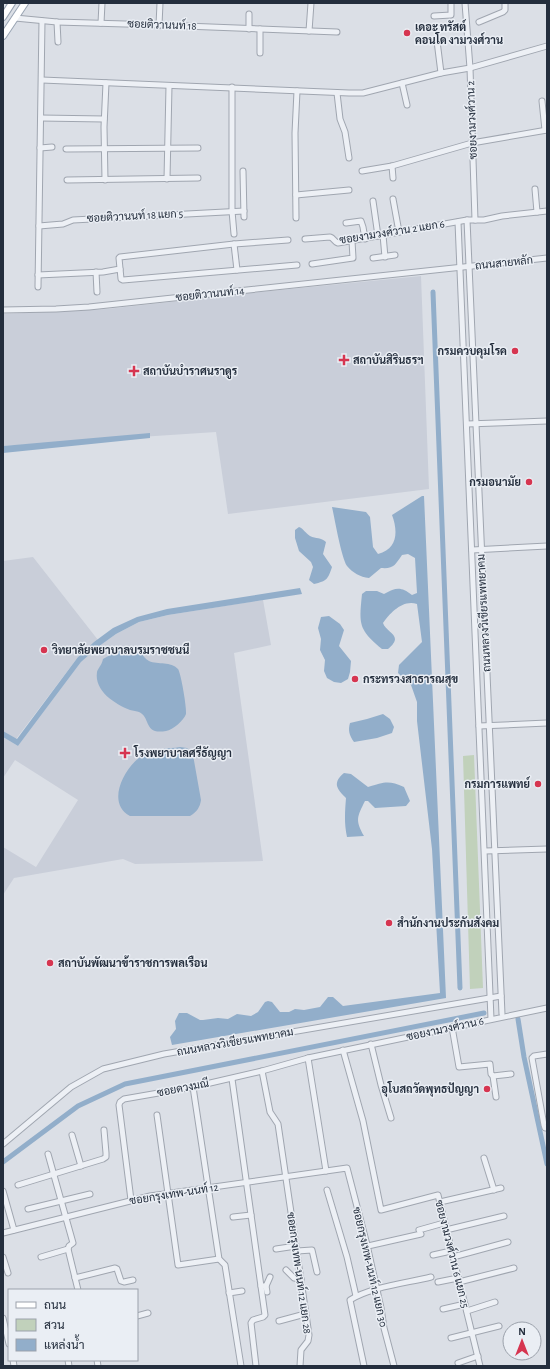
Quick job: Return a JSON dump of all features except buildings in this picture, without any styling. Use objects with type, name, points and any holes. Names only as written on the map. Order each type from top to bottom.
[{"type":"main road","points":[[3,17],[12,3]]},
{"type":"main road","points":[[3,36],[25,3]]},
{"type":"street","points":[[101,23],[102,3]]},
{"type":"street","points":[[158,24],[160,3]]},
{"type":"street","points":[[308,31],[312,3]]},
{"type":"street","points":[[434,16],[451,15],[451,3]]},
{"type":"street","name":"ซอยงามวงศ์วาน 2","points":[[465,3],[470,68],[475,220]]},
{"type":"street","points":[[480,22],[503,12],[505,10],[505,3]]},
{"type":"street","points":[[249,14],[249,29]]},
{"type":"street","name":"ซอยติวานนท์ 18","points":[[15,18],[57,22],[158,24],[336,32]]},
{"type":"street","points":[[38,287],[42,21]]},
{"type":"street","points":[[57,22],[58,42]]},
{"type":"street","points":[[260,29],[260,53]]},
{"type":"street","points":[[437,41],[441,73]]},
{"type":"street","points":[[42,80],[337,93],[363,92],[441,73],[470,68],[547,46]]},
{"type":"street","points":[[105,180],[104,119],[106,83]]},
{"type":"street","points":[[402,83],[407,105]]},
{"type":"street","points":[[167,179],[169,86]]},
{"type":"street","points":[[232,88],[232,211],[234,234]]},
{"type":"street","points":[[296,218],[295,132],[297,91]]},
{"type":"street","points":[[337,93],[340,119],[345,132],[349,158]]},
{"type":"street","points":[[362,171],[392,166],[472,143],[546,130],[542,101]]},
{"type":"street","points":[[41,118],[104,119]]},
{"type":"street","points":[[40,148],[52,147]]},
{"type":"street","points":[[66,149],[198,148]]},
{"type":"street","points":[[392,166],[393,178]]},
{"type":"street","points":[[243,171],[244,217]]},
{"type":"street","points":[[67,180],[198,178]]},
{"type":"street","points":[[535,189],[537,212]]},
{"type":"street","points":[[296,195],[349,190]]},
{"type":"street","points":[[394,199],[399,232]]},
{"type":"street","points":[[373,201],[385,257]]},
{"type":"street","name":"ซอยติวานนท์ 18 แยก 5","points":[[39,226],[63,224],[73,220],[244,210]]},
{"type":"street","points":[[458,222],[467,220],[484,220],[502,216],[547,211]]},
{"type":"street","name":"ถนนหลวงวิเชียรแพทยาคม","points":[[3,1144],[71,1087],[103,1069],[164,1054],[501,996],[467,220]]},
{"type":"street","points":[[346,223],[361,221],[365,238]]},
{"type":"street","name":"ซอยงามวงศ์วาน 2 แยก 6","points":[[305,239],[330,237],[336,242],[352,241],[458,222]]},
{"type":"street","name":"ถนนหลวงวิเชียรแพทยาคม","points":[[458,222],[491,998]]},
{"type":"street","points":[[288,240],[234,244],[120,257],[121,279],[297,265]]},
{"type":"street","points":[[312,264],[353,258],[352,241]]},
{"type":"street","points":[[234,244],[237,270]]},
{"type":"street","points":[[374,258],[394,255]]},
{"type":"street","name":"ถนนสายหลัก","points":[[417,271],[461,268],[547,258]]},
{"type":"street","points":[[38,275],[96,272],[120,269]]},
{"type":"street","name":"ซอยติวานนท์ 14","points":[[3,310],[56,309],[89,306],[417,271]]},
{"type":"street","points":[[96,272],[97,292]]},
{"type":"street","points":[[467,424],[547,421]]},
{"type":"street","points":[[472,550],[547,546]]},
{"type":"street","points":[[479,726],[547,723]]},
{"type":"street","points":[[485,851],[547,849]]},
{"type":"street","points":[[501,996],[502,1014]]},
{"type":"street","points":[[491,998],[491,1019]]},
{"type":"street","name":"ซอยงามวงศ์วาน 6","points":[[343,1050],[547,1008]]},
{"type":"street","points":[[452,1027],[460,1067],[490,1064],[496,1097]]},
{"type":"street","points":[[370,1044],[381,1086],[392,1118]]},
{"type":"street","name":"ซอยดวงมณี","points":[[131,1200],[119,1105],[124,1099],[193,1087],[343,1050]]},
{"type":"street","name":"ซอยงามวงศ์วาน 6 แยก 25","points":[[343,1050],[363,1121],[381,1210],[438,1195],[480,1366]]},
{"type":"street","points":[[547,1054],[534,1056],[532,1058],[544,1124],[545,1128],[547,1128]]},
{"type":"street","points":[[308,1058],[326,1171]]},
{"type":"street","name":"ซอยกรุงเทพ-นนท์ 12 แยก 28","points":[[262,1071],[270,1112],[278,1124],[309,1335],[308,1341],[301,1350],[299,1359],[300,1366]]},
{"type":"street","points":[[493,1076],[511,1074]]},
{"type":"street","points":[[232,1078],[251,1215],[264,1286],[265,1315],[253,1320],[251,1323],[256,1366]]},
{"type":"street","points":[[193,1087],[219,1259],[225,1265],[241,1366]]},
{"type":"street","points":[[157,1115],[178,1265],[219,1259]]},
{"type":"street","points":[[18,1185],[106,1157],[104,1130]]},
{"type":"street","points":[[72,1135],[81,1166]]},
{"type":"street","points":[[48,1154],[73,1243],[68,1246],[68,1249],[78,1289]]},
{"type":"street","points":[[484,1158],[494,1190]]},
{"type":"street","name":"ซอยกรุงเทพ-นนท์ 12","points":[[3,1233],[131,1200],[168,1193],[286,1177],[343,1167],[347,1168]]},
{"type":"street","name":"ซอยกรุงเทพ-นนท์ 12 แยก 30","points":[[347,1168],[368,1246],[384,1328],[394,1366]]},
{"type":"street","points":[[440,1202],[501,1188]]},
{"type":"street","points":[[327,1190],[347,1257],[356,1296]]},
{"type":"street","points":[[3,1191],[14,1230]]},
{"type":"street","points":[[28,1210],[90,1194]]},
{"type":"street","points":[[233,1217],[251,1215]]},
{"type":"street","points":[[446,1230],[504,1216]]},
{"type":"street","points":[[368,1246],[420,1232],[444,1223]]},
{"type":"street","points":[[453,1257],[508,1242]]},
{"type":"street","points":[[276,1249],[296,1248],[312,1250],[317,1272]]},
{"type":"street","points":[[41,1257],[68,1249]]},
{"type":"street","points":[[432,1254],[451,1250]]},
{"type":"street","points":[[3,1257],[8,1273]]},
{"type":"street","points":[[75,1278],[117,1268],[121,1281],[124,1282],[133,1280]]},
{"type":"street","points":[[438,1282],[459,1280],[514,1268]]},
{"type":"street","points":[[286,1270],[294,1278],[301,1279]]},
{"type":"street","points":[[264,1286],[270,1277]]},
{"type":"street","points":[[364,1366],[350,1300],[356,1296],[377,1290],[431,1278]]},
{"type":"street","points":[[264,1286],[268,1292]]},
{"type":"street","points":[[229,1293],[242,1291]]},
{"type":"street","points":[[467,1311],[495,1302]]},
{"type":"street","points":[[443,1309],[465,1304]]},
{"type":"street","points":[[138,1316],[148,1313]]},
{"type":"street","points":[[279,1321],[305,1314]]},
{"type":"street","points":[[3,1318],[8,1340]]},
{"type":"street","points":[[451,1338],[499,1326]]},
{"type":"street","points":[[458,1362],[478,1356]]},
{"type":"shaded area","points":[[421,276],[429,489],[228,514],[216,432],[3,446],[3,314],[107,309]]},
{"type":"shaded area","name":"วิทยาลัยพยาบาลบรมราชชนนี","points":[[33,557],[98,640],[78,657],[16,739],[3,731],[3,561]]},
{"type":"shaded area","name":"โรงพยาบาลศรีธัญญา","points":[[263,600],[271,645],[234,653],[263,861],[135,864],[123,859],[14,878],[3,895],[3,847],[36,867],[78,800],[15,760],[3,778],[3,737],[18,746],[81,662],[116,634],[139,622],[168,615]]},
{"type":"green space","points":[[474,755],[483,988],[470,989],[463,756]]},
{"type":"water","points":[[150,433],[150,438],[3,453],[3,446]]},
{"type":"water","points":[[424,496],[446,998],[172,1045],[170,1037],[176,1029],[175,1021],[179,1013],[187,1013],[200,1020],[218,1018],[228,1019],[237,1014],[251,1016],[258,1012],[265,1002],[268,1001],[272,1002],[280,1012],[289,1012],[295,1009],[304,1010],[320,1007],[328,997],[333,997],[343,1006],[440,993],[432,849],[417,721],[417,702],[411,685],[398,673],[399,665],[422,642],[417,604],[407,603],[402,605],[393,611],[383,623],[395,637],[393,644],[388,649],[382,649],[364,631],[360,612],[362,594],[366,591],[377,591],[384,594],[392,590],[402,589],[412,595],[417,593],[415,558],[408,554],[402,555],[394,566],[389,568],[381,568],[369,578],[363,577],[352,571],[347,566],[340,546],[332,507],[366,512],[370,517],[373,547],[378,554],[385,552],[393,544],[395,539],[395,527],[392,515]]},
{"type":"water","points":[[299,527],[310,536],[322,539],[326,542],[323,554],[332,567],[328,577],[322,582],[314,584],[309,580],[313,567],[311,562],[299,551],[295,538],[295,530]]},
{"type":"water","points":[[300,588],[302,594],[168,615],[139,622],[116,634],[81,662],[18,746],[3,737],[3,731],[17,739],[78,657],[94,642],[113,628],[137,617],[167,609]]},
{"type":"water","points":[[329,616],[340,624],[344,630],[339,646],[351,661],[348,679],[341,683],[334,682],[327,678],[324,671],[325,660],[320,650],[321,639],[318,628],[321,617]]},
{"type":"water","points":[[125,647],[140,653],[149,661],[172,665],[178,669],[184,691],[186,714],[181,722],[172,729],[159,732],[154,730],[148,725],[143,714],[118,704],[102,691],[97,679],[97,672],[103,659],[112,654],[118,648]]},
{"type":"water","points":[[383,714],[390,719],[394,727],[392,733],[377,738],[354,742],[349,732],[350,723]]},
{"type":"water","points":[[180,747],[187,748],[193,755],[201,800],[199,807],[190,816],[130,816],[123,810],[119,803],[118,794],[124,776],[130,767],[136,760],[151,751]]},
{"type":"water","points":[[344,773],[351,774],[368,787],[386,782],[404,787],[410,801],[406,806],[375,808],[368,801],[365,801],[358,818],[359,826],[364,836],[347,837],[345,822],[346,798],[337,786],[338,780]]},
{"type":"waterway","points":[[433,292],[460,988]]},
{"type":"waterway","points":[[3,1162],[78,1106],[125,1084],[484,1013]]},
{"type":"waterway","points":[[518,1019],[524,1057],[547,1164]]},
{"type":"place","name":"เดอะ ทรัสต์ คอนโด งามวงศ์วาน","points":[[407,33]]},
{"type":"place","name":"กรมควบคุมโรค","points":[[515,351]]},
{"type":"place","name":"สถาบันสิรินธรฯ","points":[[344,360]]},
{"type":"place","name":"สถาบันบำราศนราดูร","points":[[134,371]]},
{"type":"place","name":"กรมอนามัย","points":[[529,482]]},
{"type":"place","name":"วิทยาลัยพยาบาลบรมราชชนนี","points":[[44,650]]},
{"type":"place","name":"กระทรวงสาธารณสุข","points":[[355,679]]},
{"type":"place","name":"โรงพยาบาลศรีธัญญา","points":[[125,753]]},
{"type":"place","name":"กรมการแพทย์","points":[[538,784]]},
{"type":"place","name":"สำนักงานประกันสังคม","points":[[389,923]]},
{"type":"place","name":"สถาบันพัฒนาข้าราชการพลเรือน","points":[[50,963]]},
{"type":"place","name":"อุโบสถวัดพุทธปัญญา","points":[[487,1089]]}]
